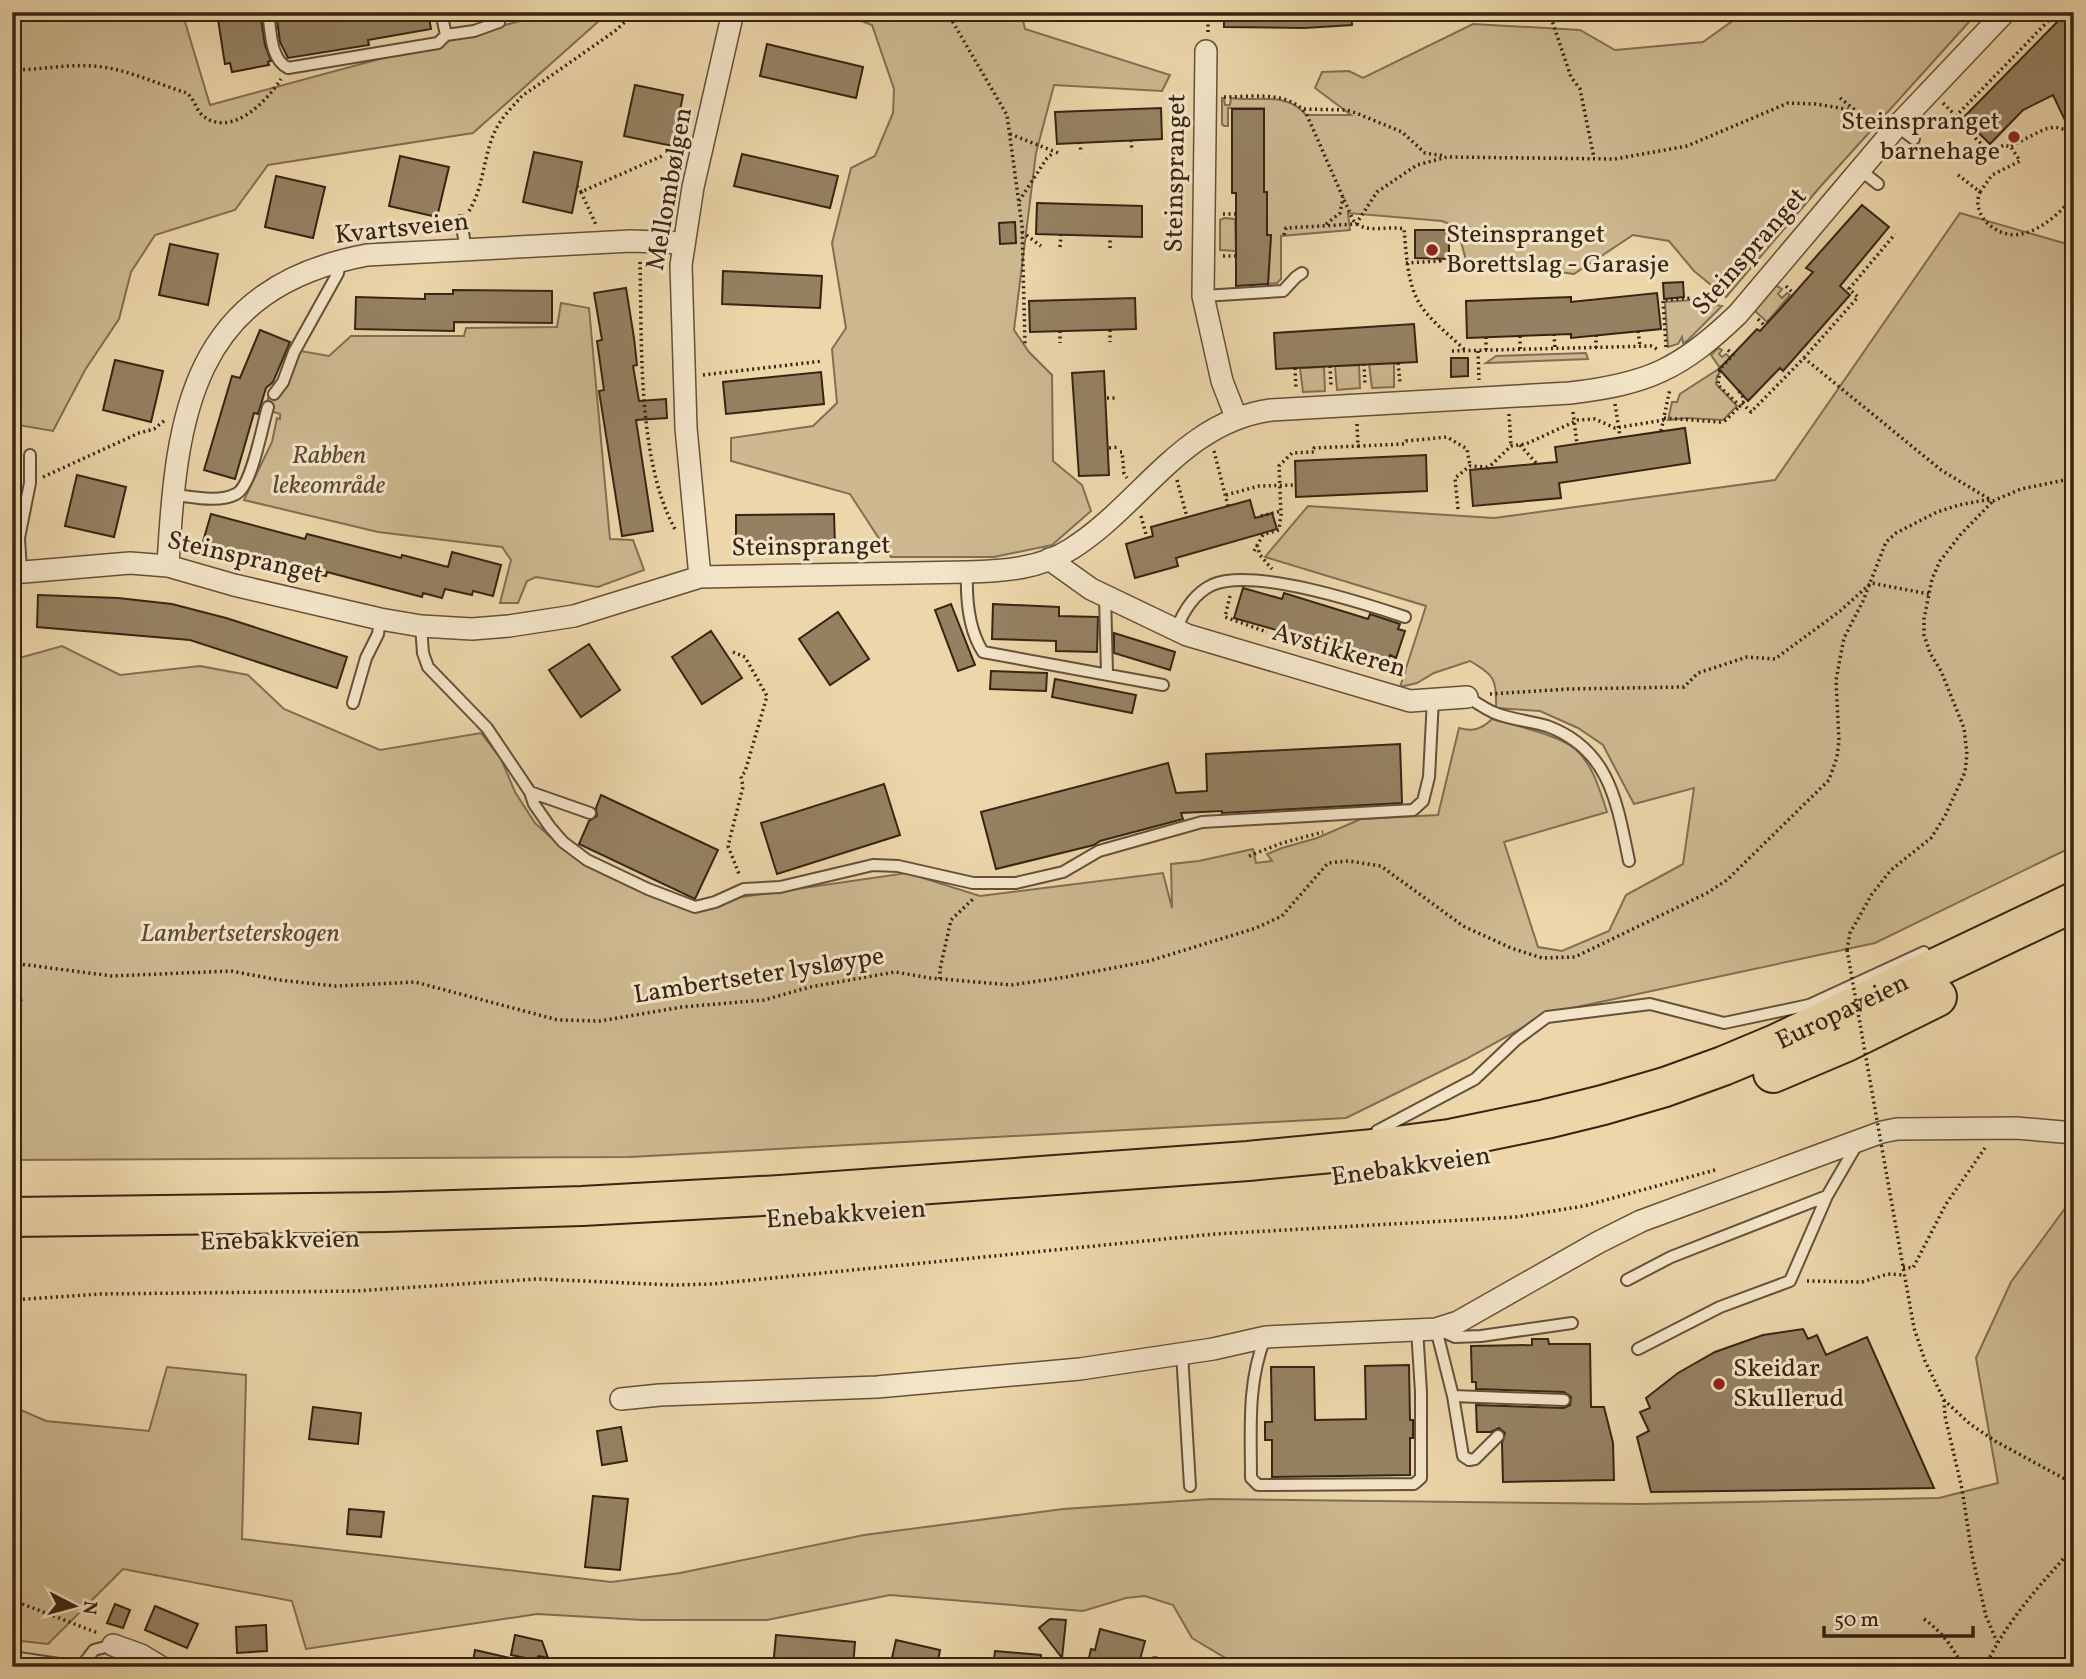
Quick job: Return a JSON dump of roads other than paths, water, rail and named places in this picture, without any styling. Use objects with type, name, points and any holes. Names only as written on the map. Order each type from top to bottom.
[{"type":"highway","name":"Europaveien","points":[[1603,1105],[1665,1087],[1778,1043],[1969,945],[2074,902]]},
{"type":"highway","name":"Europaveien","points":[[1672,1110],[1741,1086],[1846,1042],[2074,930]]},
{"type":"highway","name":"Enebakkveien","points":[[12,1217],[268,1216],[582,1206],[1015,1179],[1373,1149],[1497,1130],[1603,1105]]},
{"type":"highway","name":"Enebakkveien","points":[[12,1243],[370,1239],[663,1227],[1249,1186],[1450,1164],[1553,1144],[1672,1110]]},
{"type":"street","name":"Mellombølgen","points":[[700,577],[683,377],[681,265],[693,187],[733,12]]},
{"type":"street","name":"Steinspranget","points":[[17,572],[130,564],[168,566],[234,585],[380,619],[421,626],[472,629],[574,616],[700,577],[967,572],[1035,565],[1070,549],[1106,522],[1171,461],[1210,432],[1236,417],[1271,410],[1570,393],[1612,388],[1670,367],[1714,337],[1738,314],[1859,169],[1906,132],[2005,12]]},
{"type":"street","name":"Steinspranget","points":[[1207,46],[1203,296],[1222,381],[1236,417]]},
{"type":"street","name":"Kvartsveien","points":[[168,566],[164,527],[175,495],[187,408],[201,371],[212,350],[229,328],[252,304],[286,281],[341,260],[367,255],[599,243],[683,243]]},
{"type":"street","name":"Avstikkeren","points":[[1049,559],[1091,589],[1176,630],[1410,701],[1467,697]]},
{"type":"street","points":[[621,1399],[660,1395],[877,1387],[1080,1369],[1266,1337],[1427,1329],[1458,1322],[1642,1221],[1859,1140],[1897,1129],[2016,1128],[2074,1133]]},
{"type":"street","points":[[113,1645],[154,1665]]},
{"type":"lane","points":[[268,12],[274,50],[280,63],[288,68],[438,43],[446,35],[474,31],[499,22],[497,12]]},
{"type":"lane","points":[[442,12],[446,35]]},
{"type":"lane","points":[[1859,169],[1878,184]]},
{"type":"lane","points":[[461,221],[466,250]]},
{"type":"lane","points":[[274,394],[283,382],[294,352],[338,273],[341,260]]},
{"type":"lane","points":[[1203,296],[1279,292],[1287,289],[1302,273]]},
{"type":"lane","points":[[175,495],[208,498],[238,494],[244,487],[250,470],[268,407]]},
{"type":"lane","points":[[17,572],[16,538],[30,483],[30,455]]},
{"type":"lane","points":[[967,572],[966,589],[972,629],[984,652],[1163,685]]},
{"type":"lane","points":[[1176,630],[1185,610],[1204,589],[1235,580],[1312,590],[1405,617]]},
{"type":"lane","points":[[1105,596],[1107,673]]},
{"type":"lane","points":[[353,703],[366,658],[378,634],[380,619]]},
{"type":"lane","points":[[421,626],[423,653],[428,667],[486,728],[530,792],[534,804],[568,846],[587,860],[648,889],[695,907],[715,902],[744,889],[780,887],[873,864],[898,866],[984,884],[1016,883],[1063,873],[1099,851],[1202,822],[1413,810],[1423,801],[1427,791],[1433,699]]},
{"type":"lane","points":[[1467,697],[1495,713],[1548,726],[1577,740],[1591,752],[1616,800],[1629,861]]},
{"type":"lane","points":[[530,792],[590,813]]},
{"type":"lane","points":[[1373,1149],[1377,1131],[1475,1079],[1516,1040],[1547,1017],[1650,1004],[1724,1023],[1809,1005],[1930,949]]},
{"type":"lane","points":[[1638,1349],[1720,1307],[1790,1280],[1827,1196],[1859,1140]]},
{"type":"lane","points":[[1627,1280],[1671,1257],[1827,1196]]},
{"type":"lane","points":[[1427,1329],[1455,1336],[1481,1336],[1572,1323]]},
{"type":"lane","points":[[1427,1329],[1452,1396],[1463,1456],[1469,1460],[1475,1459],[1498,1436]]},
{"type":"lane","points":[[1266,1337],[1258,1356],[1251,1391],[1251,1478],[1258,1485],[1414,1484],[1421,1478],[1421,1392],[1427,1329]]},
{"type":"lane","points":[[1182,1353],[1190,1486]]},
{"type":"lane","points":[[1452,1396],[1564,1400]]},
{"type":"lane","points":[[12,1657],[80,1667],[94,1650],[113,1645]]},
{"type":"place","name":"Steinspranget barnehage","points":[[2014,137]]},
{"type":"place","name":"Steinspranget Borettslag - Garasje","points":[[1432,250]]},
{"type":"place","name":"Skeidar Skullerud","points":[[1719,1384]]},
{"type":"park label","name":"Rabben lekeområde","points":[[329,471]]},
{"type":"park label","name":"Lambertseterskogen","points":[[240,934]]}]
